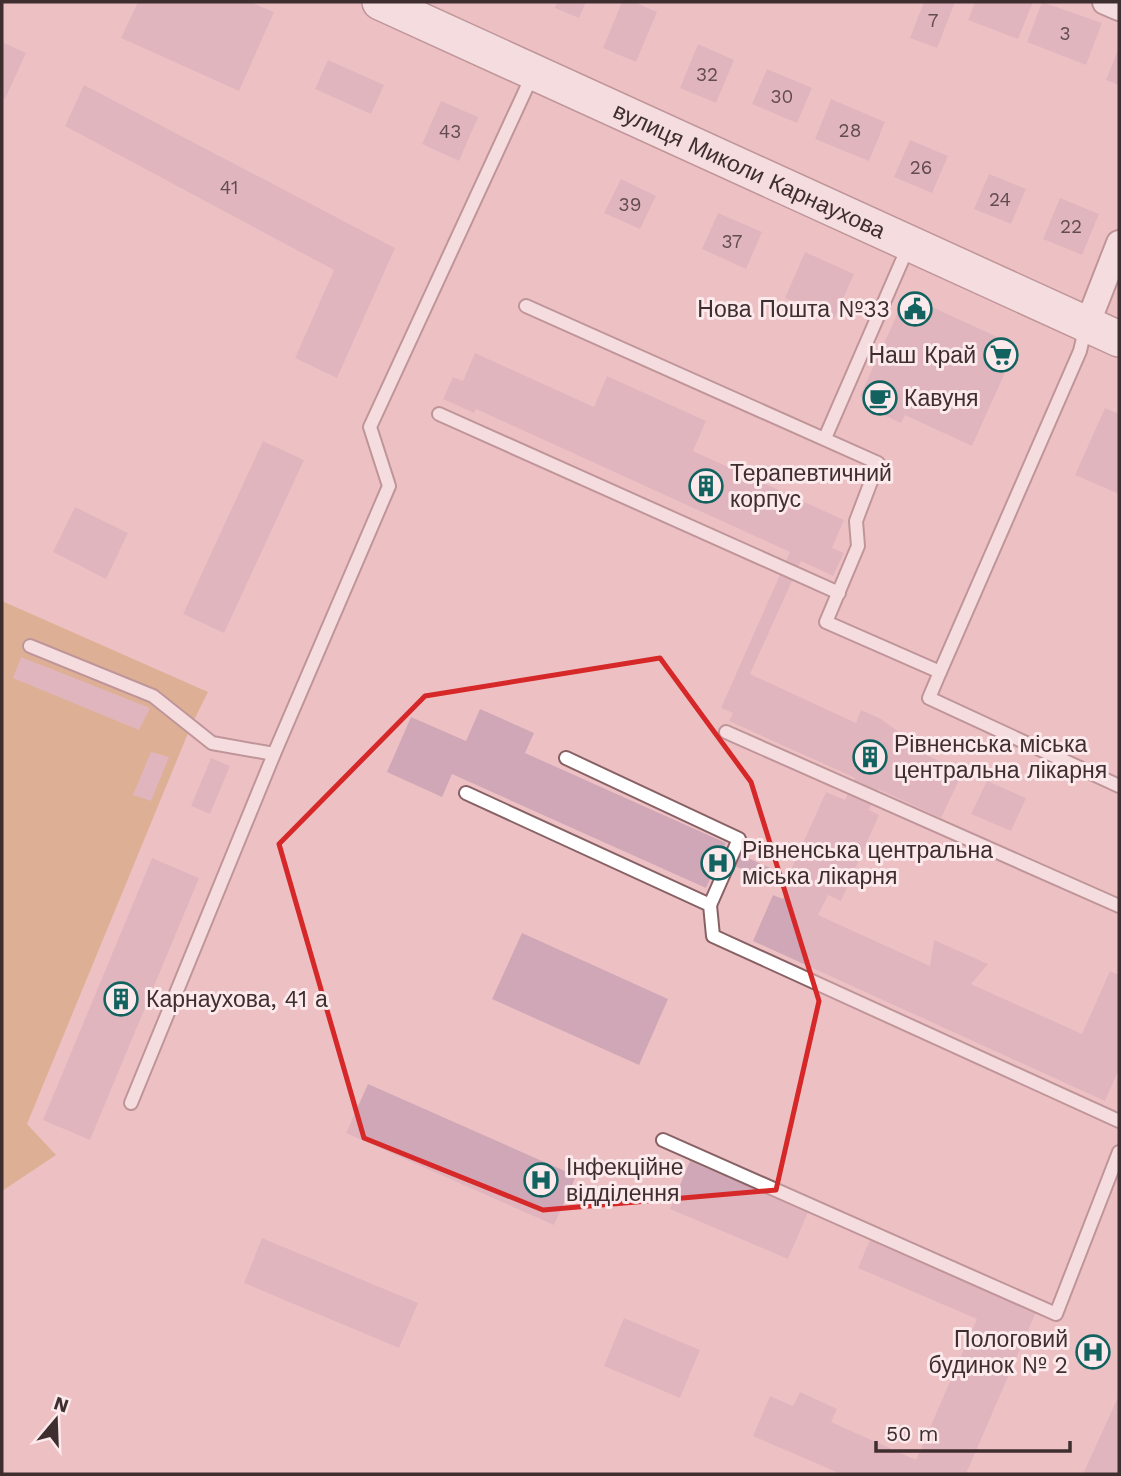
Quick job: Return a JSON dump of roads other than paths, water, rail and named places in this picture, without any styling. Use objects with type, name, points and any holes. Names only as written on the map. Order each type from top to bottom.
[{"type":"main road","name":"вулиця Миколи Карнаухова","points":[[380,2],[1119,340]]},
{"type":"street","points":[[1105,2],[1119,8]]},
{"type":"street","points":[[1087,325],[1095,298],[1119,243]]},
{"type":"lane","points":[[131,1103],[274,754],[388,486],[370,427],[534,72]]},
{"type":"lane","points":[[825,438],[910,243]]},
{"type":"lane","points":[[526,306],[878,463],[856,521],[858,547],[826,622],[940,672]]},
{"type":"lane","points":[[1087,325],[1080,351],[929,698],[1119,786]]},
{"type":"lane","points":[[439,414],[839,593]]},
{"type":"lane","points":[[30,646],[153,696],[212,743],[274,754]]},
{"type":"lane","points":[[726,732],[1119,906]]},
{"type":"lane","points":[[566,758],[739,839],[710,905],[713,936],[1119,1121]]},
{"type":"lane","points":[[467,793],[710,905]]},
{"type":"lane","points":[[663,1140],[1056,1314],[1119,1152]]},
{"type":"place","name":"Нова Пошта №33","points":[[915,309]]},
{"type":"place","name":"Наш Край","points":[[1001,355]]},
{"type":"place","name":"Кавуня","points":[[880,398]]},
{"type":"place","name":"Терапевтичний корпус","points":[[706,486]]},
{"type":"place","name":"Рівненська міська центральна лікарня","points":[[870,757]]},
{"type":"place","name":"Рівненська центральна міська лікарня","points":[[718,863]]},
{"type":"place","name":"Карнаухова, 41 а","points":[[121,999]]},
{"type":"place","name":"Інфекційне відділення","points":[[541,1180]]},
{"type":"place","name":"Пологовий будинок № 2","points":[[1093,1352]]}]
